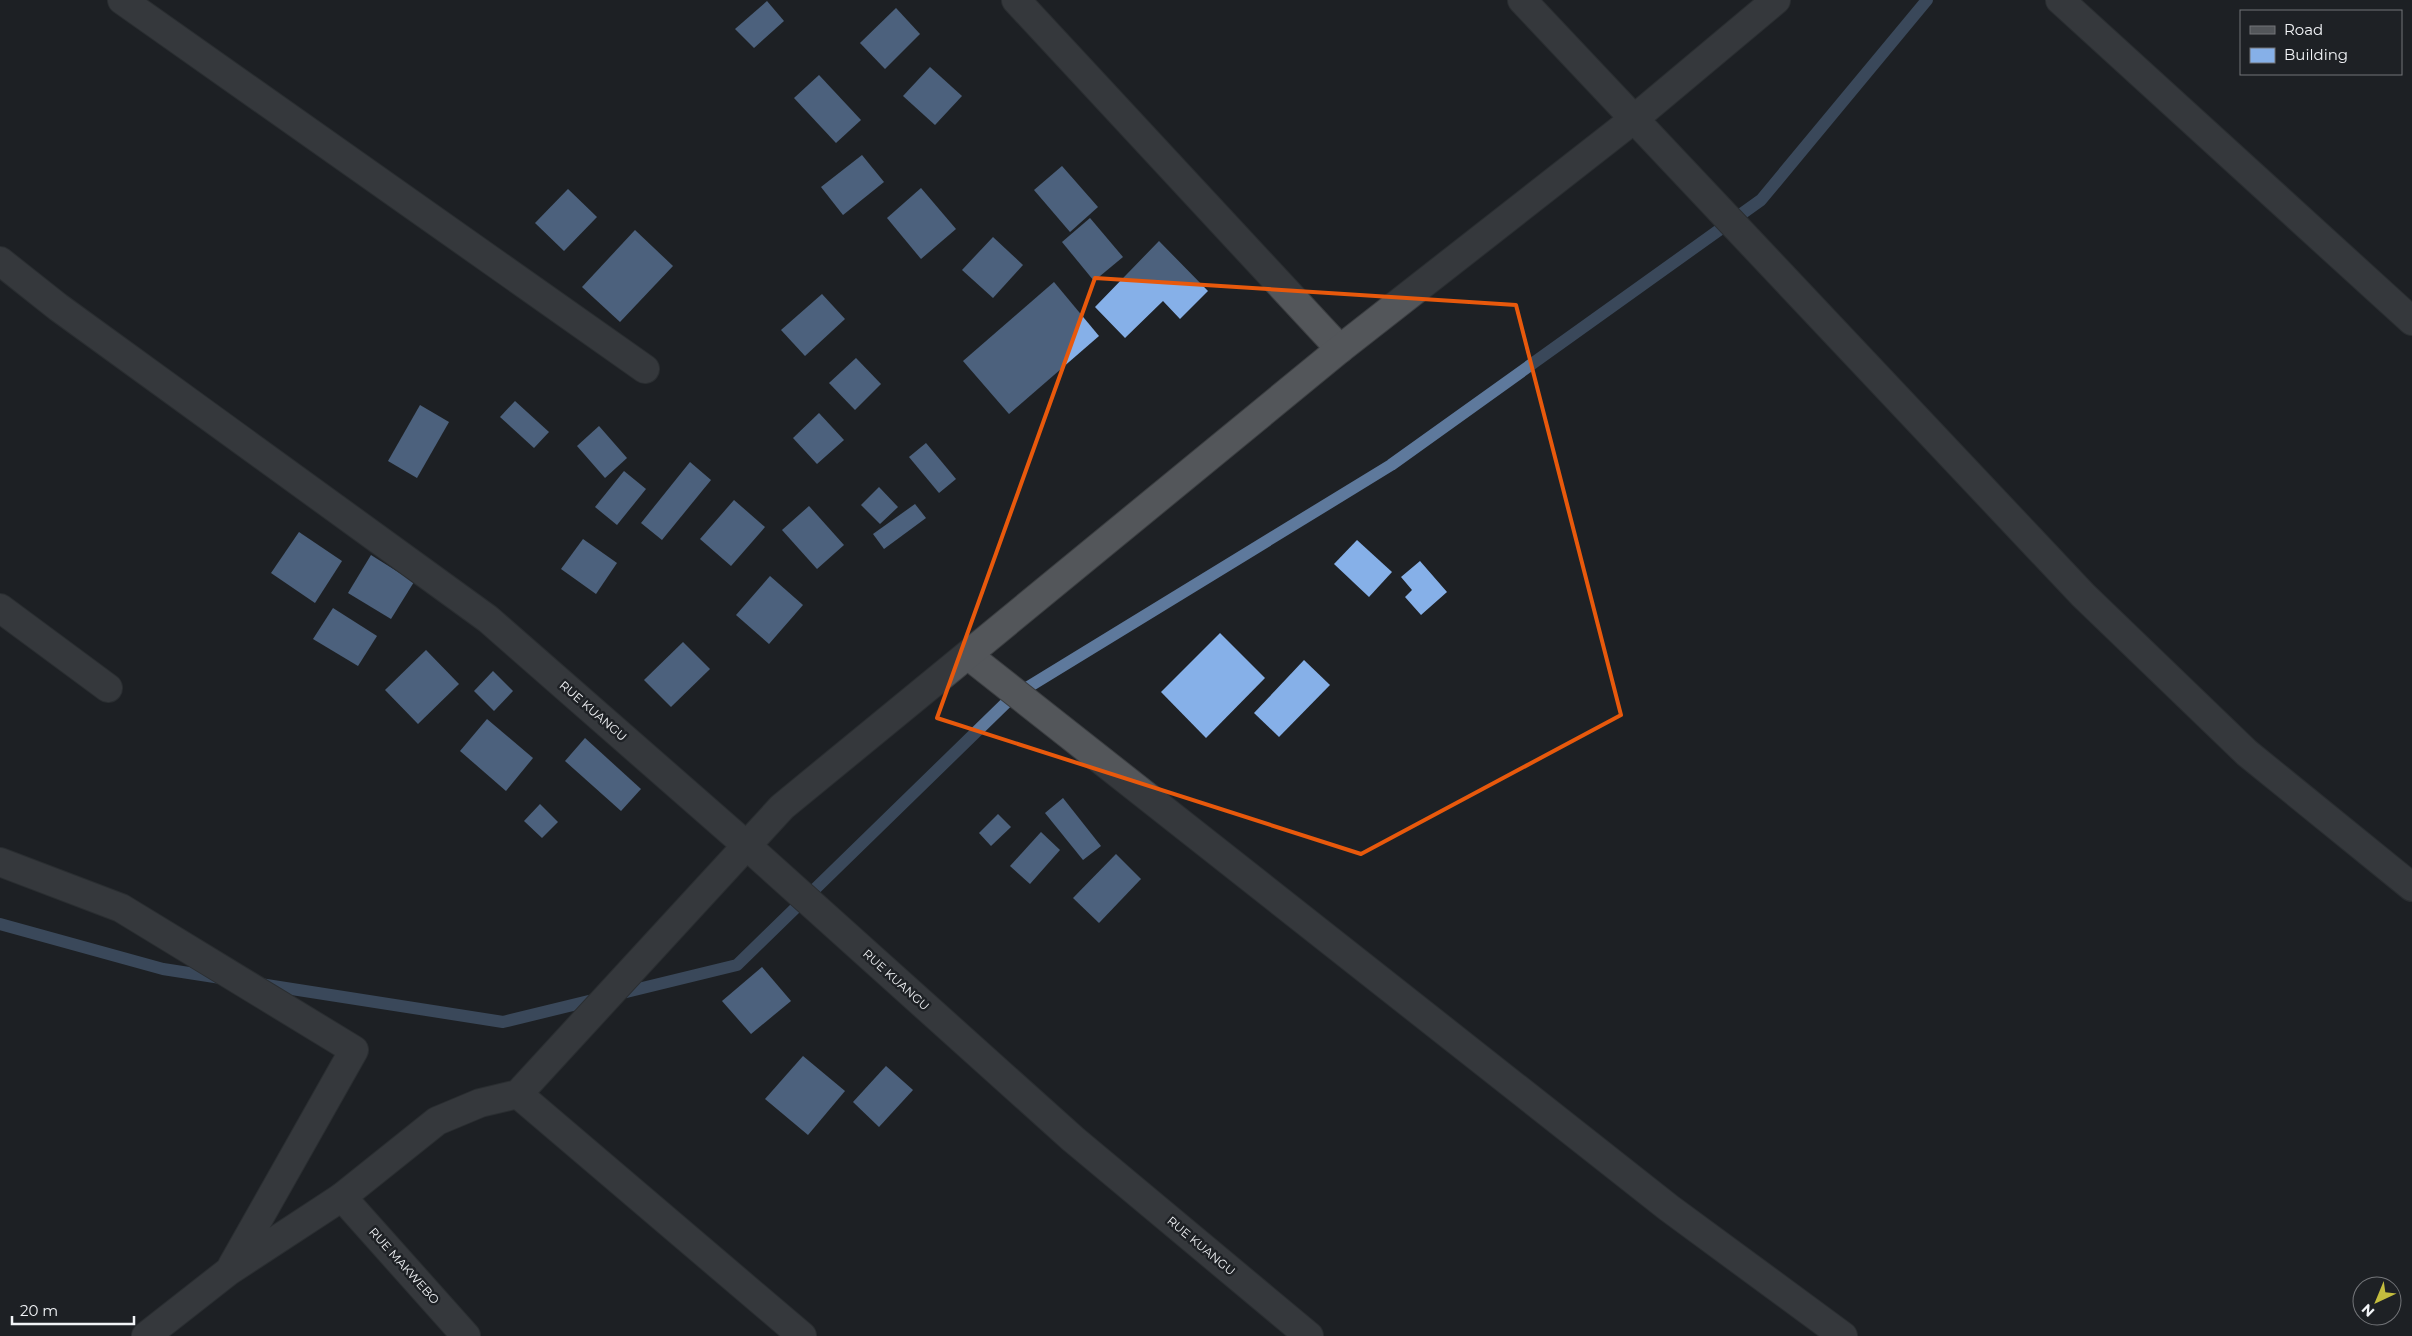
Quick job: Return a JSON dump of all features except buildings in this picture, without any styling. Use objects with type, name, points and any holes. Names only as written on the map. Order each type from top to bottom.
[{"type":"street","points":[[122,0],[645,369]]},
{"type":"street","points":[[1016,0],[1340,349]]},
{"type":"street","points":[[1522,0],[2083,595],[2247,753],[2412,887]]},
{"type":"street","points":[[146,1336],[230,1272],[342,1196],[437,1121],[480,1103],[518,1094],[782,807],[969,656],[1340,349],[1634,119],[1776,0]]},
{"type":"street","points":[[2060,0],[2412,321]]},
{"type":"street","name":"RUE KUANGU","points":[[0,261],[58,307],[488,619],[746,845],[1073,1139],[1309,1336]]},
{"type":"street","points":[[0,608],[108,688]]},
{"type":"street","points":[[969,656],[1669,1208],[1843,1336]]},
{"type":"street","points":[[0,862],[121,908],[354,1050],[230,1272]]},
{"type":"street","points":[[518,1094],[802,1336]]},
{"type":"street","name":"RUE MAKWEBO","points":[[342,1196],[466,1336]]},
{"type":"highlighted area","points":[[1095,278],[1516,305],[1621,715],[1361,854],[937,718]]},
{"type":"waterway","points":[[260,984],[503,1022],[737,965],[1012,697],[1391,465],[1761,200],[1927,0]]},
{"type":"waterway","points":[[0,924],[163,969],[221,978]]}]
